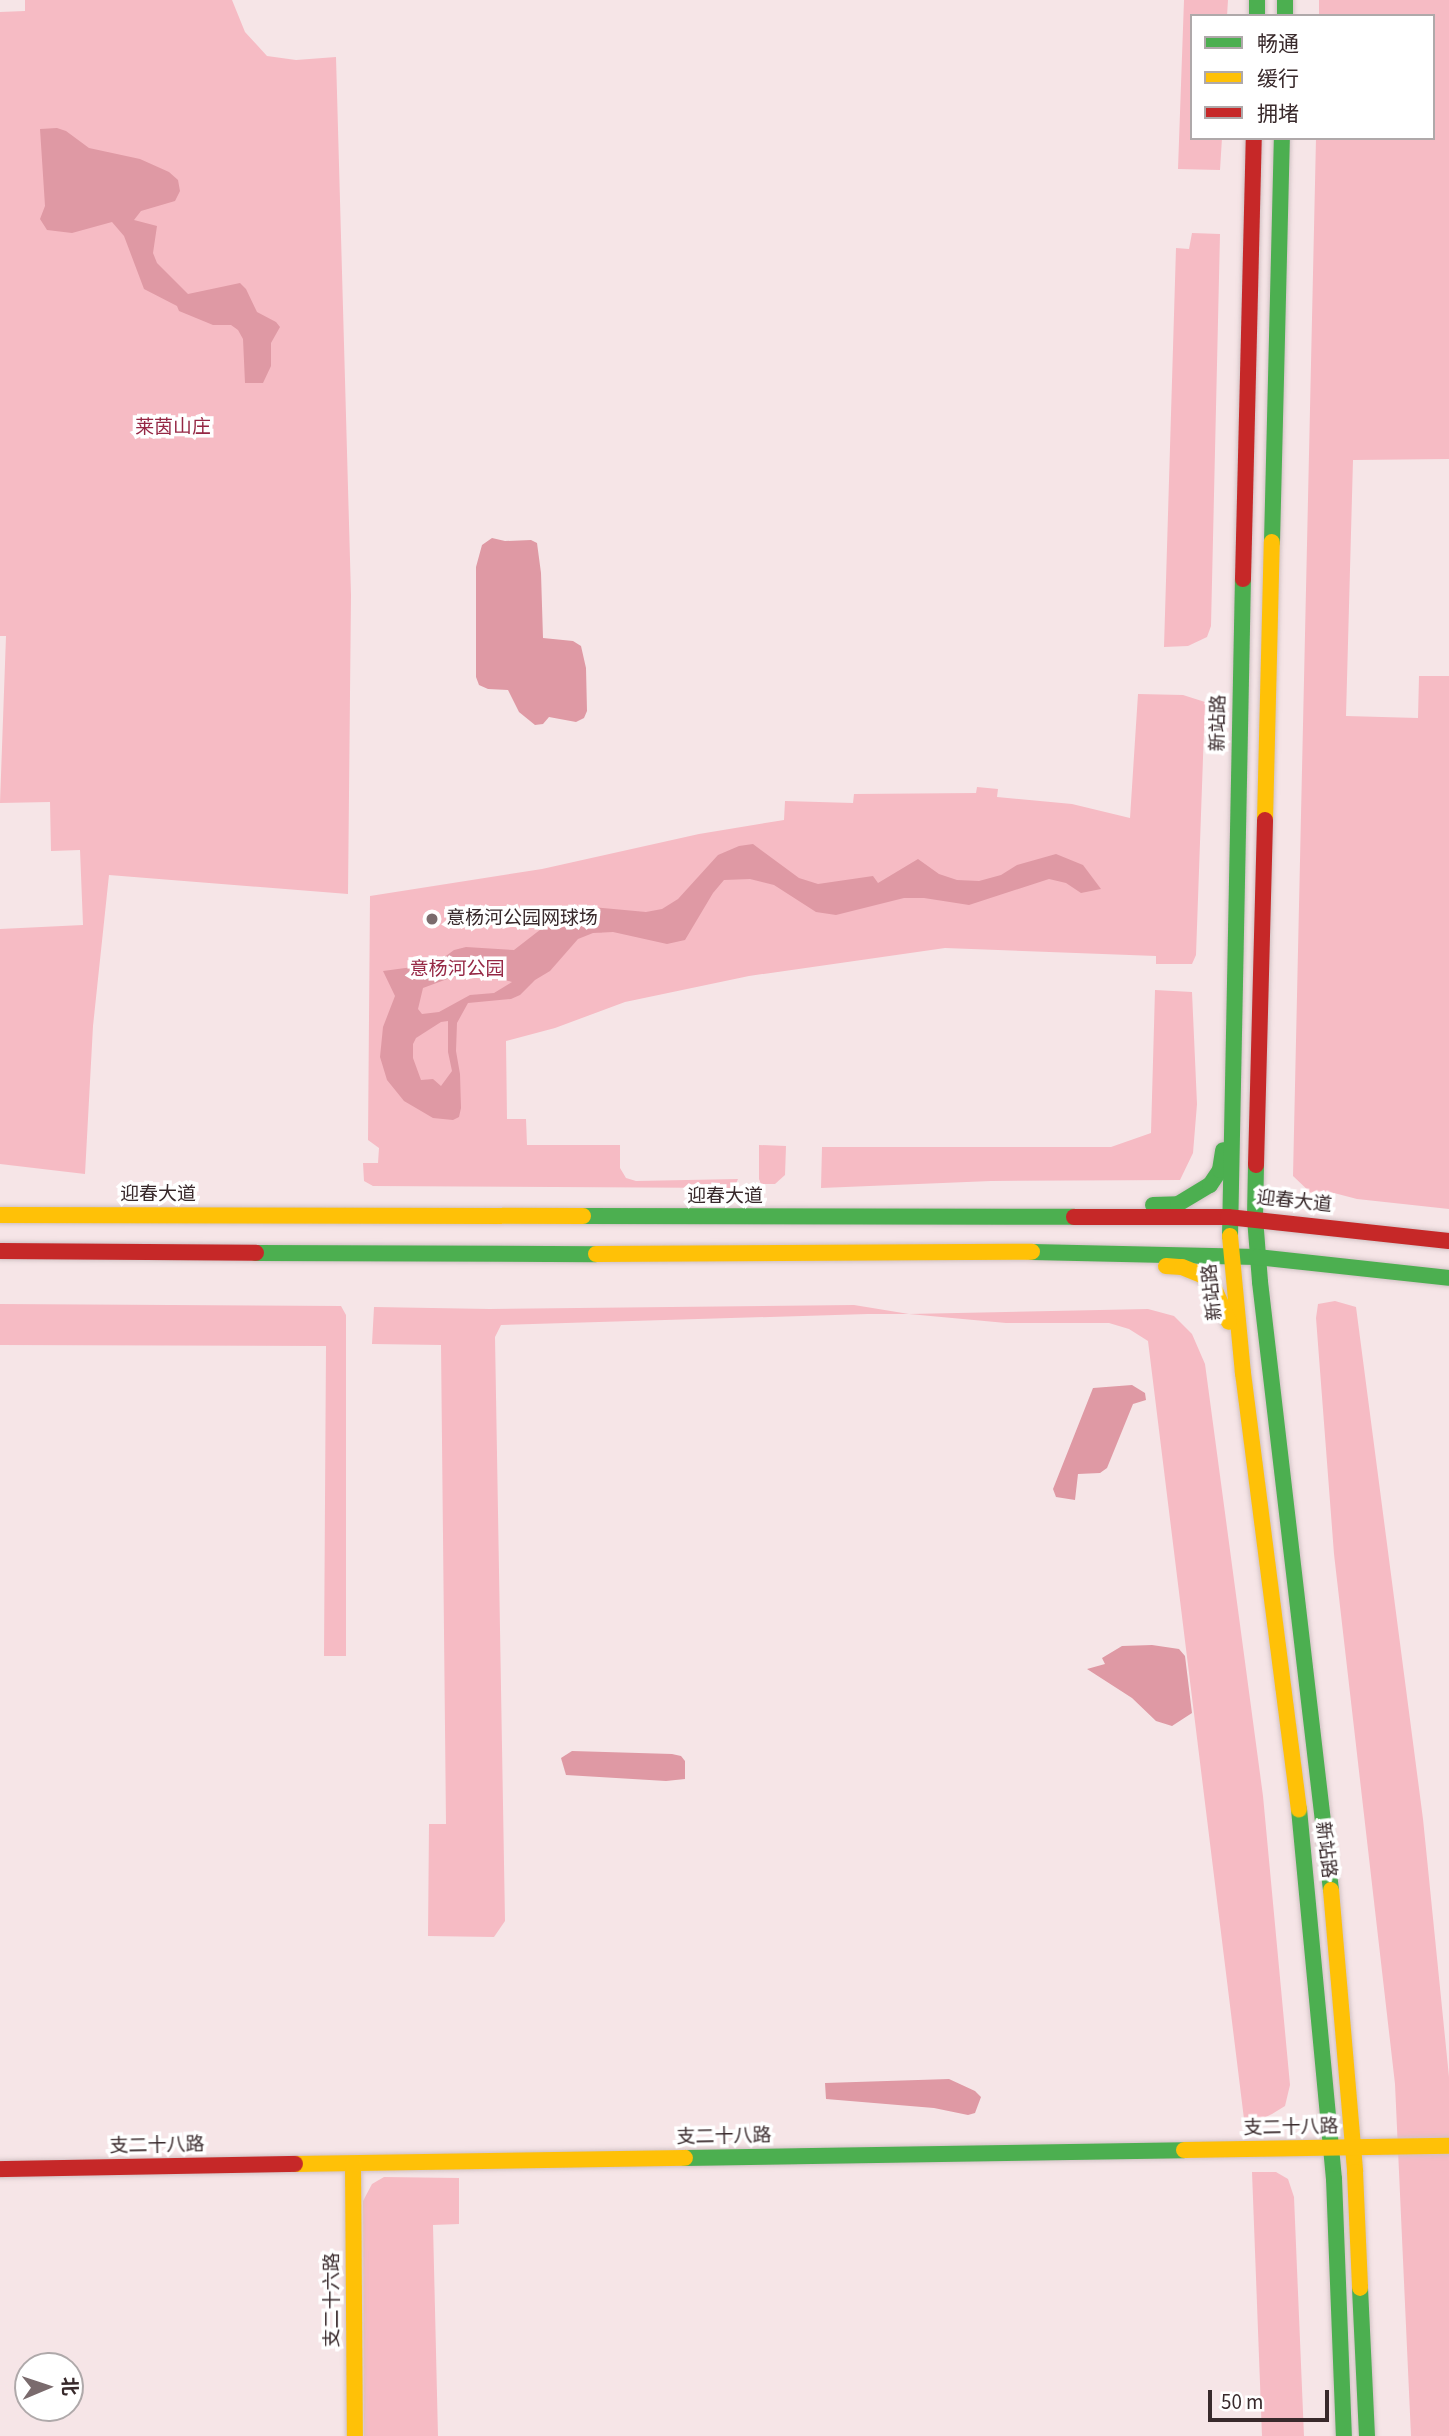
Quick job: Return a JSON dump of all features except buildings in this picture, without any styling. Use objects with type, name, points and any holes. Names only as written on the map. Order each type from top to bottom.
[{"type":"street","name":"新站路","points":[[1254,140],[1228,1217],[1243,1373],[1308,1882],[1331,2148],[1344,2436]]},
{"type":"street","name":"新站路","points":[[1282,140],[1255,1218],[1257,1258],[1336,1929],[1353,2148],[1367,2436]]},
{"type":"street","points":[[947,1218],[1178,1204],[1210,1185],[1220,1170],[1231,1108]]},
{"type":"street","name":"迎春大道","points":[[0,1215],[947,1218],[1104,1236],[1230,1257],[1449,1278]]},
{"type":"street","name":"迎春大道","points":[[0,1251],[462,1255],[973,1251],[1104,1236],[1228,1217],[1449,1241]]},
{"type":"street","points":[[973,1251],[1182,1267],[1202,1275],[1213,1286],[1226,1311],[1243,1373]]},
{"type":"street","name":"支二十八路","points":[[0,2169],[1449,2146]]},
{"type":"street","name":"支二十六路","points":[[353,2164],[355,2436]]},
{"type":"green space","name":"莱茵山庄","points":[[25,0],[232,0],[245,32],[267,56],[296,60],[336,57],[351,595],[348,894],[109,875],[93,1026],[85,1174],[0,1164],[0,929],[83,925],[80,850],[51,851],[50,802],[0,803],[6,636],[0,636],[0,12],[25,11]]},
{"type":"green space","points":[[1184,0],[1228,0],[1227,14],[1190,14],[1190,140],[1222,140],[1220,170],[1178,169]]},
{"type":"green space","points":[[1319,0],[1449,0],[1449,459],[1353,460],[1346,716],[1418,718],[1419,676],[1449,676],[1449,1209],[1357,1199],[1334,1193],[1333,1198],[1312,1194],[1293,1176],[1316,140],[1435,140],[1435,14],[1319,14]]},
{"type":"green space","points":[[1192,233],[1220,234],[1211,626],[1207,637],[1188,646],[1164,647],[1176,248],[1189,249]]},
{"type":"green space","name":"意杨河公园","points":[[1138,694],[1183,695],[1205,702],[1196,955],[1192,964],[1156,964],[1156,956],[945,948],[749,976],[625,1002],[555,1028],[506,1041],[507,1119],[526,1119],[527,1145],[620,1145],[620,1168],[626,1178],[636,1181],[738,1179],[734,1188],[373,1186],[364,1181],[363,1163],[378,1163],[379,1148],[368,1140],[370,896],[542,869],[699,834],[784,820],[785,801],[853,803],[854,794],[976,793],[977,787],[998,789],[997,797],[1072,804],[1130,818]]},
{"type":"green space","points":[[1155,990],[1192,992],[1197,1104],[1193,1153],[1180,1180],[991,1181],[821,1188],[822,1147],[1111,1147],[1151,1133]]},
{"type":"green space","points":[[759,1145],[786,1146],[785,1175],[775,1184],[761,1184]]},
{"type":"green space","points":[[1335,1301],[1356,1307],[1423,1819],[1449,2077],[1449,2436],[1411,2436],[1395,2084],[1334,1554],[1316,1318],[1318,1304]]},
{"type":"green space","points":[[0,1304],[341,1306],[346,1315],[346,1656],[324,1656],[326,1346],[0,1345]]},
{"type":"green space","points":[[854,1305],[909,1314],[501,1325],[495,1337],[505,1921],[494,1937],[428,1936],[429,1824],[446,1824],[441,1345],[372,1344],[374,1307],[490,1309]]},
{"type":"green space","points":[[1148,1309],[1174,1316],[1192,1334],[1205,1364],[1263,1796],[1290,2085],[1285,2106],[1245,2127],[1148,1341],[1129,1329],[1109,1323],[1006,1323],[909,1314]]},
{"type":"green space","points":[[1252,2172],[1276,2172],[1288,2179],[1294,2197],[1304,2436],[1262,2436]]},
{"type":"green space","points":[[384,2177],[459,2178],[459,2224],[433,2225],[438,2436],[364,2436],[363,2201],[372,2184]]},
{"type":"shaded area","points":[[57,128],[66,131],[89,148],[140,159],[169,172],[178,180],[180,191],[175,201],[141,211],[134,220],[157,226],[153,253],[157,263],[188,294],[240,283],[246,289],[257,312],[280,327],[271,343],[271,366],[263,383],[245,383],[243,339],[238,330],[231,325],[213,325],[179,311],[177,306],[144,289],[124,236],[112,222],[72,233],[47,230],[40,219],[45,206],[40,129]]},
{"type":"shaded area","points":[[492,538],[505,541],[531,540],[537,543],[541,573],[543,638],[573,641],[581,646],[586,668],[587,711],[584,718],[576,722],[549,717],[543,724],[535,725],[519,712],[508,690],[488,689],[479,685],[476,677],[476,567],[482,545]]},
{"type":"shaded area","points":[[753,844],[799,878],[818,884],[873,876],[878,883],[918,859],[939,874],[957,880],[979,881],[1001,875],[1017,865],[1056,854],[1083,865],[1101,889],[1081,893],[1066,883],[1049,879],[969,905],[924,898],[904,898],[836,915],[816,912],[774,885],[750,879],[724,880],[713,893],[685,940],[667,944],[613,932],[593,933],[578,939],[550,971],[535,980],[520,995],[511,999],[468,1003],[457,1023],[456,1051],[461,1108],[459,1117],[453,1120],[433,1118],[404,1101],[387,1080],[380,1057],[383,1027],[395,996],[383,971],[435,964],[454,950],[466,947],[514,950],[563,912],[581,906],[646,912],[662,909],[678,899],[718,855],[739,846]],"holes":[[[482,973],[512,982],[494,993],[470,995],[439,1012],[422,1014],[418,1009],[423,988],[458,975]],[[448,1021],[448,1052],[452,1071],[441,1086],[433,1079],[421,1080],[413,1058],[413,1044],[416,1038],[441,1022]]]},
{"type":"shaded area","points":[[1132,1385],[1145,1393],[1146,1400],[1133,1404],[1107,1468],[1100,1473],[1078,1474],[1075,1500],[1056,1497],[1053,1489],[1093,1388]]},
{"type":"shaded area","points":[[1152,1645],[1179,1649],[1185,1656],[1192,1713],[1172,1726],[1156,1721],[1132,1698],[1087,1669],[1105,1664],[1102,1658],[1122,1646]]},
{"type":"shaded area","points":[[572,1751],[681,1756],[685,1761],[685,1779],[666,1781],[566,1775],[561,1758]]},
{"type":"shaded area","points":[[949,2079],[975,2091],[981,2097],[975,2113],[968,2115],[934,2108],[826,2099],[825,2083]]},
{"type":"traffic: fast","points":[[1257,0],[1257,14]]},
{"type":"traffic: fast","points":[[1285,0],[1285,14]]},
{"type":"traffic: fast","points":[[1272,542],[1282,140]]},
{"type":"traffic: fast","points":[[1230,1236],[1243,579]]},
{"type":"traffic: fast","points":[[1153,1205],[1178,1204],[1210,1185],[1220,1170],[1223,1150]]},
{"type":"traffic: fast","points":[[1256,1165],[1255,1218],[1260,1282],[1331,1890]]},
{"type":"traffic: fast","points":[[583,1216],[1074,1217]]},
{"type":"traffic: fast","points":[[1032,1252],[1257,1257],[1449,1278]]},
{"type":"traffic: fast","points":[[256,1253],[596,1254]]},
{"type":"traffic: fast","points":[[1299,1809],[1334,2179],[1344,2436]]},
{"type":"traffic: fast","points":[[685,2158],[1184,2150]]},
{"type":"traffic: fast","points":[[1360,2288],[1367,2436]]},
{"type":"traffic: slow","points":[[1265,820],[1272,542]]},
{"type":"traffic: slow","points":[[0,1215],[583,1216]]},
{"type":"traffic: slow","points":[[1230,1236],[1243,1373],[1299,1809]]},
{"type":"traffic: slow","points":[[596,1254],[1032,1252]]},
{"type":"traffic: slow","points":[[1166,1266],[1182,1267],[1202,1275],[1213,1286],[1229,1322]]},
{"type":"traffic: slow","points":[[1331,1890],[1355,2172],[1360,2288]]},
{"type":"traffic: slow","points":[[1184,2150],[1449,2146]]},
{"type":"traffic: slow","points":[[295,2164],[685,2158]]},
{"type":"traffic: slow","points":[[353,2164],[355,2436]]},
{"type":"traffic: jam","points":[[1243,579],[1254,140]]},
{"type":"traffic: jam","points":[[1256,1165],[1265,820]]},
{"type":"traffic: jam","points":[[1074,1217],[1228,1217],[1449,1241]]},
{"type":"traffic: jam","points":[[0,1251],[256,1253]]},
{"type":"traffic: jam","points":[[0,2169],[295,2164]]},
{"type":"place","name":"意杨河公园网球场","points":[[432,919]]}]
